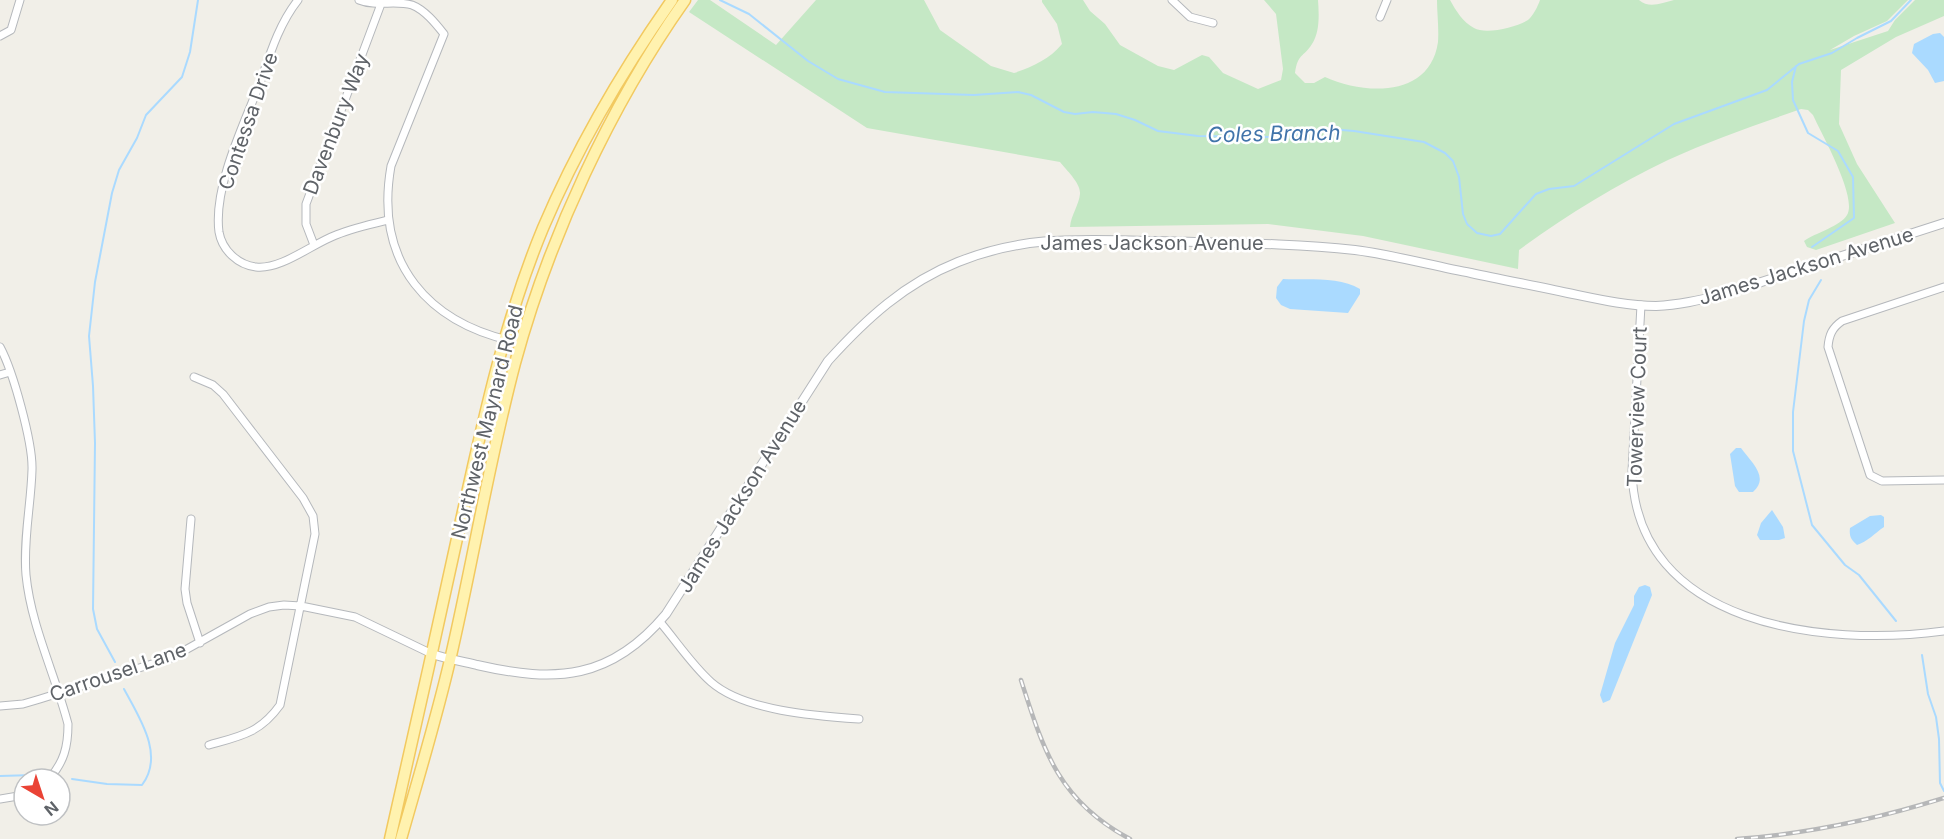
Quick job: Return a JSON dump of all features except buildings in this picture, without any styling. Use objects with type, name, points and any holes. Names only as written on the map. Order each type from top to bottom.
[{"type":"main road","name":"Northwest Maynard Road","points":[[390,839],[484,416],[504,339],[527,269],[557,196],[607,100],[647,35],[672,0]]},
{"type":"main road","name":"Northwest Maynard Road","points":[[401,839],[450,660],[502,413],[521,343],[543,277],[592,159],[630,86],[685,0]]},
{"type":"street","points":[[0,36],[11,30],[20,0]]},
{"type":"street","name":"Contessa Drive","points":[[298,0],[282,24],[229,164],[222,193],[219,226],[222,242],[230,254],[241,262],[264,268],[279,264],[314,244],[349,230],[388,220]]},
{"type":"street","points":[[359,0],[381,4],[413,2],[432,19],[444,34],[391,166],[388,183],[388,220],[393,242],[402,264],[422,293],[444,313],[463,325],[521,343]]},
{"type":"street","points":[[1172,0],[1190,17],[1213,23]]},
{"type":"street","points":[[1380,17],[1387,0]]},
{"type":"street","name":"Davenbury Way","points":[[314,244],[305,218],[306,204],[381,4]]},
{"type":"street","name":"James Jackson Avenue","points":[[432,654],[510,672],[544,675],[571,673],[597,667],[623,654],[660,622],[828,361],[860,326],[896,296],[945,268],[992,250],[1057,239],[1092,239],[1262,243],[1357,250],[1594,298],[1641,305],[1672,304],[1704,299],[1944,223]]},
{"type":"street","points":[[1944,287],[1842,321],[1829,337],[1828,347],[1870,475],[1882,481],[1944,480]]},
{"type":"street","name":"Towerview Court","points":[[1641,305],[1632,471],[1635,497],[1638,513],[1655,552],[1676,575],[1704,598],[1725,608],[1797,628],[1832,634],[1879,636],[1944,631]]},
{"type":"street","points":[[0,347],[10,372],[26,428],[32,460],[25,548],[28,588],[35,621],[68,724],[68,742],[63,760],[58,767]]},
{"type":"street","points":[[0,375],[10,372]]},
{"type":"street","points":[[194,377],[213,385],[223,394],[310,509],[315,534],[280,705],[263,725],[252,732],[209,745]]},
{"type":"street","points":[[191,519],[185,589],[187,603],[200,643]]},
{"type":"street","name":"Carrousel Lane","points":[[0,706],[23,704],[171,658],[250,614],[269,607],[284,605],[301,606],[355,617],[432,654]]},
{"type":"street","points":[[660,622],[696,667],[726,693],[758,705],[826,717],[859,719]]},
{"type":"green space","points":[[698,0],[710,0],[776,45],[816,0],[924,0],[940,30],[991,66],[1014,73],[1040,62],[1062,44],[1057,24],[1042,0],[1083,0],[1120,45],[1158,66],[1174,70],[1202,55],[1209,57],[1223,73],[1258,89],[1281,80],[1283,69],[1276,14],[1264,0],[1318,0],[1318,28],[1312,44],[1299,59],[1295,73],[1305,83],[1314,83],[1325,77],[1358,87],[1376,89],[1394,87],[1423,74],[1432,60],[1438,42],[1437,0],[1450,0],[1466,23],[1486,31],[1517,25],[1528,20],[1540,0],[1639,0],[1651,5],[1674,0],[1908,0],[1887,21],[1830,50],[1888,31],[1895,20],[1915,0],[1944,0],[1944,16],[1896,37],[1841,70],[1839,124],[1857,164],[1895,223],[1816,250],[1807,247],[1804,241],[1839,223],[1847,215],[1849,207],[1843,181],[1813,115],[1808,110],[1801,109],[1684,153],[1610,190],[1519,250],[1518,269],[1363,236],[1268,224],[1070,227],[1080,190],[1076,181],[1060,162],[867,128],[689,12]]},
{"type":"water","points":[[1940,33],[1944,37],[1944,81],[1935,83],[1928,70],[1912,53],[1914,44],[1933,34]]},
{"type":"water","points":[[1283,279],[1342,282],[1360,289],[1360,294],[1348,313],[1290,309],[1281,305],[1276,298],[1277,287]]},
{"type":"water","points":[[1736,448],[1741,448],[1754,464],[1759,475],[1760,481],[1753,492],[1739,492],[1735,486],[1730,454]]},
{"type":"water","points":[[1772,510],[1783,527],[1785,538],[1760,540],[1757,535],[1761,523]]},
{"type":"water","points":[[1870,516],[1884,517],[1884,527],[1868,540],[1857,545],[1851,538],[1850,528]]},
{"type":"water","points":[[1645,585],[1650,587],[1652,595],[1610,700],[1603,703],[1600,695],[1615,643],[1634,605],[1634,596],[1639,587]]},
{"type":"waterway","points":[[115,662],[97,629],[93,609],[95,443],[89,336],[95,282],[112,193],[119,170],[137,138],[146,115],[182,77],[190,52],[198,0]]},
{"type":"waterway","name":"Coles Branch","points":[[720,0],[749,14],[808,61],[838,79],[885,92],[974,95],[1018,92],[1031,95],[1064,112],[1116,114],[1158,131],[1198,136],[1275,137],[1330,129],[1424,142],[1445,153],[1453,161],[1459,177],[1463,214],[1467,224],[1477,233],[1491,236],[1500,234],[1536,194],[1549,189],[1574,186],[1674,124],[1767,90],[1799,64],[1832,53],[1891,21],[1911,0]]},
{"type":"waterway","points":[[1796,66],[1792,82],[1793,100],[1808,133],[1838,151],[1853,177],[1854,218],[1812,247]]},
{"type":"waterway","points":[[1821,280],[1809,300],[1804,321],[1793,412],[1793,451],[1812,525],[1845,565],[1859,575],[1896,621]]},
{"type":"waterway","points":[[1922,655],[1928,694],[1936,717],[1940,783],[1944,791]]},
{"type":"waterway","points":[[72,779],[107,784],[142,785],[151,761],[150,749],[142,724],[124,689]]},
{"type":"waterway","points":[[0,776],[12,776]]},
{"type":"railway","points":[[1021,680],[1047,752],[1070,791],[1086,808],[1130,839]]},
{"type":"railway","points":[[1737,839],[1842,825],[1944,798]]}]
